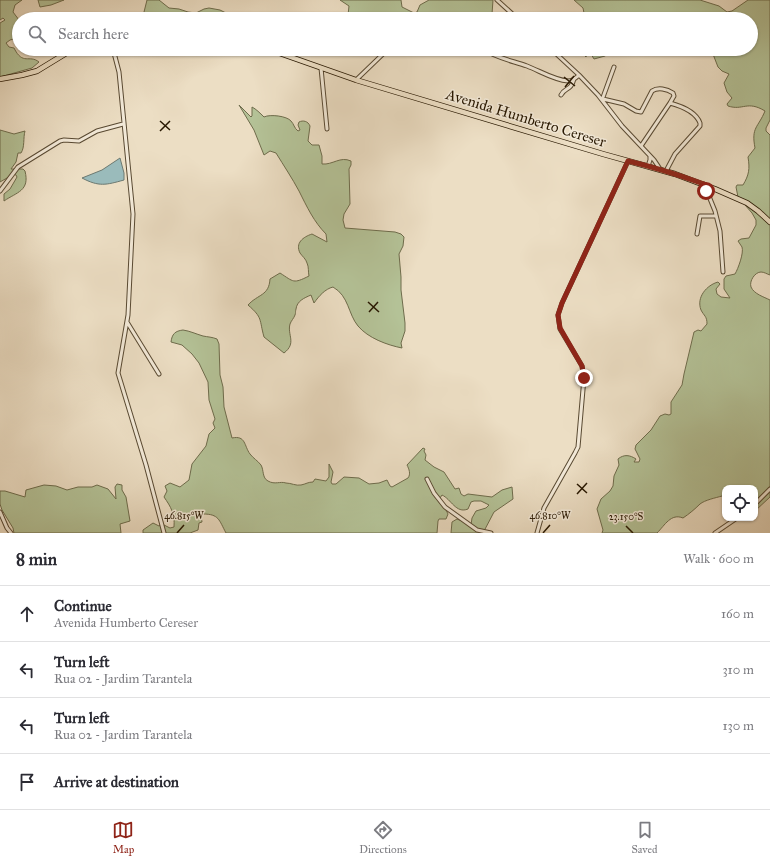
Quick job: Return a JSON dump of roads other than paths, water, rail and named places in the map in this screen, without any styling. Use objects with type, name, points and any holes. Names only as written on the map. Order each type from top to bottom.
[{"type":"main road","points":[[0,79],[22,75],[37,70],[61,56]]},
{"type":"main road","name":"Avenida Humberto Cereser","points":[[288,56],[356,80],[628,161],[660,169],[704,184],[747,203],[770,222]]},
{"type":"street","points":[[497,0],[510,12]]},
{"type":"street","points":[[115,56],[119,72],[132,214],[127,322],[118,367],[118,378],[146,465],[164,533]]},
{"type":"street","points":[[356,80],[380,56]]},
{"type":"street","points":[[501,56],[543,74],[566,81],[574,79],[579,75]]},
{"type":"street","points":[[559,56],[603,100],[622,126],[660,169]]},
{"type":"street","points":[[321,68],[327,129]]},
{"type":"street","points":[[603,100],[614,68]]},
{"type":"street","points":[[561,96],[563,92],[572,86],[574,79]]},
{"type":"street","points":[[603,100],[624,104],[639,112],[643,110],[652,91],[660,89],[673,93],[674,96],[670,103],[641,146]]},
{"type":"street","points":[[666,171],[675,154],[700,123],[698,119],[690,112],[670,103]]},
{"type":"street","points":[[0,191],[18,167],[60,141],[79,141],[97,130],[123,124]]},
{"type":"street","points":[[648,166],[650,156]]},
{"type":"street","points":[[537,533],[544,508],[578,447],[584,378],[582,366],[560,328],[558,315],[562,303],[628,161]]},
{"type":"street","points":[[704,184],[720,231],[723,272]]},
{"type":"street","points":[[697,234],[700,216],[716,216]]},
{"type":"street","points":[[127,322],[159,374]]},
{"type":"street","points":[[427,479],[434,493],[445,506],[477,531],[491,533]]},
{"type":"street","points":[[758,501],[770,489]]},
{"type":"street","points":[[0,512],[7,528],[11,533]]},
{"type":"street","points":[[715,533],[732,521]]},
{"type":"water","points":[[120,158],[124,173],[124,180],[98,184],[82,178],[102,170]]}]
